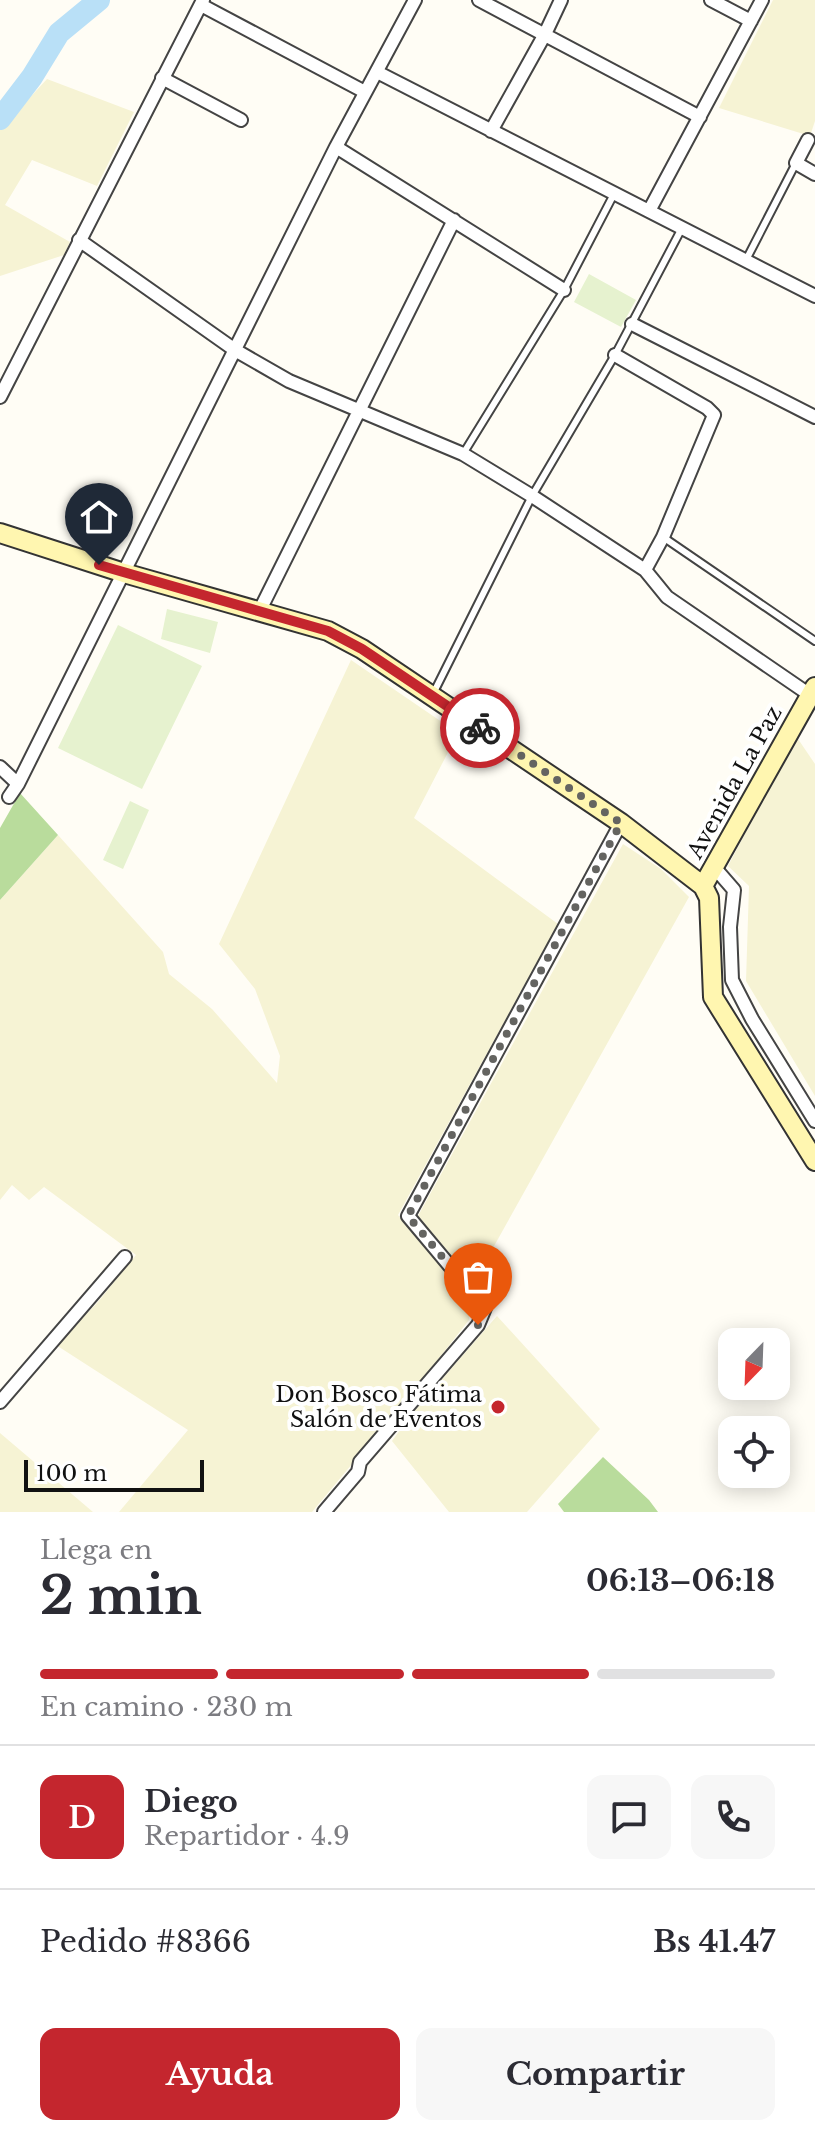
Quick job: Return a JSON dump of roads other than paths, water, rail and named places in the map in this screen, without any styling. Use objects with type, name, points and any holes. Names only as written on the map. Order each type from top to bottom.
[{"type":"main road","points":[[0,533],[124,573],[328,631],[362,649],[621,823],[703,886]]},
{"type":"main road","name":"Avenida La Paz","points":[[813,691],[703,886],[709,898],[713,997],[815,1161]]},
{"type":"street","points":[[9,797],[336,147],[415,0]]},
{"type":"street","points":[[479,0],[700,117]]},
{"type":"street","points":[[491,131],[561,0]]},
{"type":"street","points":[[711,0],[751,21]]},
{"type":"street","points":[[649,211],[762,0]]},
{"type":"street","points":[[0,397],[202,2],[365,92]]},
{"type":"street","points":[[377,72],[815,296]]},
{"type":"street","points":[[162,78],[241,120]]},
{"type":"street","points":[[808,140],[796,163],[815,174]]},
{"type":"street","points":[[336,147],[564,290]]},
{"type":"street","points":[[259,612],[454,220]]},
{"type":"street","points":[[79,240],[235,350],[289,381],[463,454],[532,496],[645,570],[667,597],[813,691]]},
{"type":"street","points":[[632,324],[815,417]]},
{"type":"street","points":[[615,355],[714,415],[663,537],[645,570]]},
{"type":"street","points":[[0,767],[18,784]]},
{"type":"street","points":[[324,1512],[358,1472],[360,1462],[478,1325],[485,1308],[408,1216],[621,823]]},
{"type":"street","points":[[714,867],[734,890],[730,927],[732,980],[752,1019],[815,1121]]},
{"type":"street","points":[[0,1402],[125,1257]]},
{"type":"lane","points":[[746,261],[796,163]]},
{"type":"lane","points":[[463,454],[564,290],[615,194]]},
{"type":"lane","points":[[432,695],[532,496],[615,355],[682,228]]},
{"type":"lane","points":[[663,537],[815,641]]},
{"type":"waterway","points":[[0,119],[32,77],[59,33],[99,0]]},
{"type":"place","name":"Don Bosco Fátima Salón de Eventos","points":[[498,1407]]}]
